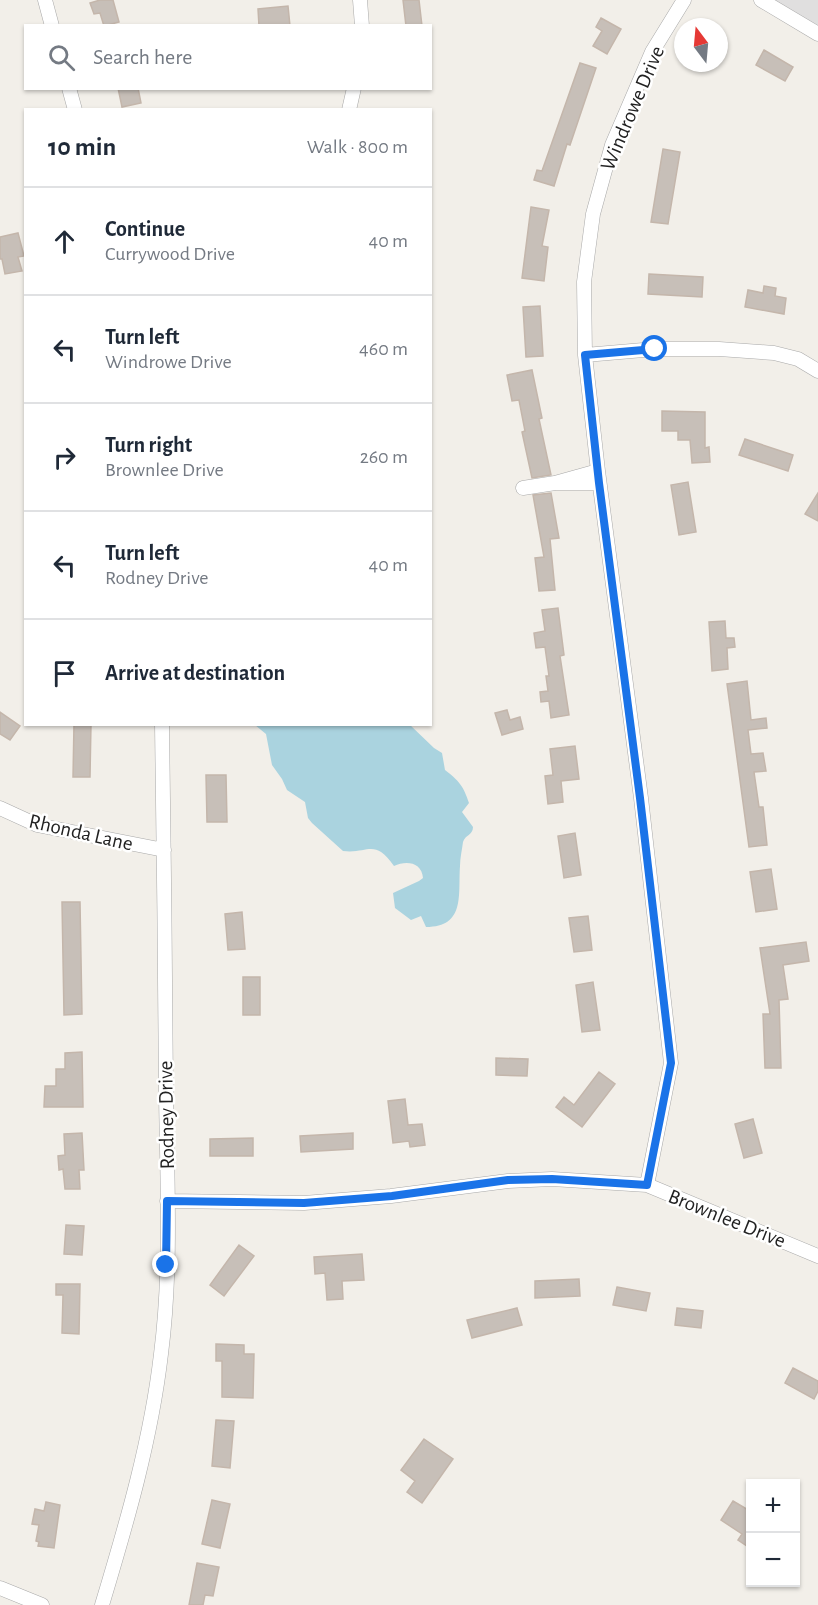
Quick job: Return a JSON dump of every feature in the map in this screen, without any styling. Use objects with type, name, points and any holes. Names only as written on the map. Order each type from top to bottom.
[{"type":"street","points":[[45,0],[51,24]]},
{"type":"street","points":[[360,0],[362,24]]},
{"type":"street","name":"Windrowe Drive","points":[[647,1185],[671,1063],[585,355],[584,282],[591,225],[612,145],[652,52],[684,0]]},
{"type":"street","points":[[761,0],[818,34]]},
{"type":"street","points":[[70,90],[74,108]]},
{"type":"street","points":[[350,108],[354,90]]},
{"type":"street","points":[[585,355],[655,349],[774,353],[798,359],[818,371]]},
{"type":"street","points":[[523,488],[599,477]]},
{"type":"street","name":"Rodney Drive","points":[[102,1605],[136,1488],[162,1353],[165,1311],[167,1201],[162,726]]},
{"type":"street","name":"Rhonda Lane","points":[[0,808],[37,825],[164,850]]},
{"type":"street","name":"Brownlee Drive","points":[[167,1201],[304,1203],[392,1196],[508,1180],[552,1179],[647,1185],[818,1256]]},
{"type":"street","points":[[0,1588],[42,1605]]},
{"type":"shaded area","points":[[767,0],[818,0],[818,27]]},
{"type":"water","points":[[256,726],[411,726],[442,753],[445,770],[460,784],[467,797],[469,803],[462,812],[473,827],[472,832],[463,842],[459,898],[454,915],[439,926],[426,927],[421,916],[411,920],[395,908],[393,893],[423,878],[420,869],[408,863],[394,866],[387,857],[376,850],[343,851],[308,818],[305,802],[287,790],[272,765],[266,734]]},
{"type":"building","points":[[113,0],[119,22],[103,24],[100,13],[94,14],[90,3]]},
{"type":"building","points":[[403,0],[419,0],[422,24],[406,24]]},
{"type":"building","points":[[288,6],[290,24],[259,24],[258,9]]},
{"type":"building","points":[[601,18],[621,29],[607,54],[593,46],[602,31],[596,27]]},
{"type":"building","points":[[764,50],[793,67],[785,81],[756,65]]},
{"type":"building","points":[[580,63],[596,68],[570,145],[567,144],[554,186],[534,180],[537,170],[542,171]]},
{"type":"building","points":[[118,90],[138,90],[141,103],[122,107]]},
{"type":"building","points":[[663,149],[680,152],[668,224],[651,222]]},
{"type":"building","points":[[531,207],[549,210],[542,246],[548,247],[544,281],[522,278]]},
{"type":"building","points":[[18,233],[24,256],[18,257],[22,271],[5,274],[2,259],[0,259],[0,237]]},
{"type":"building","points":[[649,274],[703,277],[702,297],[648,294]]},
{"type":"building","points":[[764,286],[776,288],[775,296],[786,298],[784,314],[745,307],[748,290],[763,293]]},
{"type":"building","points":[[540,306],[543,356],[526,357],[523,307]]},
{"type":"building","points":[[532,370],[542,418],[539,419],[551,475],[532,478],[522,432],[525,431],[519,400],[512,401],[507,375]]},
{"type":"building","points":[[662,411],[705,412],[705,448],[709,447],[710,462],[692,463],[690,440],[678,440],[678,431],[662,431]]},
{"type":"building","points":[[745,439],[793,455],[788,471],[739,455]]},
{"type":"building","points":[[688,482],[696,532],[679,535],[671,485]]},
{"type":"building","points":[[551,493],[559,538],[550,539],[555,590],[539,591],[535,558],[544,557],[533,495]]},
{"type":"building","points":[[818,493],[818,521],[805,514]]},
{"type":"building","points":[[558,608],[564,655],[560,656],[569,715],[551,718],[549,701],[541,702],[540,692],[548,691],[546,676],[549,676],[545,647],[536,648],[534,633],[545,631],[542,610]]},
{"type":"building","points":[[725,621],[726,638],[734,638],[735,647],[727,648],[728,669],[712,671],[709,622]]},
{"type":"building","points":[[747,681],[751,720],[766,718],[767,728],[748,730],[751,754],[763,753],[766,771],[754,772],[759,807],[763,807],[767,845],[749,847],[727,684]]},
{"type":"building","points":[[507,710],[510,720],[520,717],[523,729],[502,735],[495,713]]},
{"type":"building","points":[[0,712],[20,726],[10,740],[0,734]]},
{"type":"building","points":[[74,726],[91,726],[90,777],[73,777]]},
{"type":"building","points":[[575,746],[579,779],[561,781],[563,802],[548,804],[545,776],[553,775],[550,749]]},
{"type":"building","points":[[206,775],[226,775],[227,822],[207,822]]},
{"type":"building","points":[[575,833],[581,875],[564,878],[558,836]]},
{"type":"building","points":[[771,869],[777,909],[756,912],[750,872]]},
{"type":"building","points":[[62,902],[80,902],[82,1014],[64,1015]]},
{"type":"building","points":[[242,912],[245,949],[228,950],[225,914]]},
{"type":"building","points":[[588,916],[592,950],[574,952],[569,918]]},
{"type":"building","points":[[806,942],[809,961],[783,965],[788,999],[779,1000],[781,1068],[765,1068],[763,1014],[770,1014],[760,948]]},
{"type":"building","points":[[243,977],[260,977],[260,1015],[243,1015]]},
{"type":"building","points":[[593,982],[600,1030],[582,1032],[576,985]]},
{"type":"building","points":[[82,1052],[83,1107],[44,1107],[45,1086],[56,1086],[56,1069],[65,1069],[65,1053]]},
{"type":"building","points":[[496,1058],[528,1059],[527,1076],[496,1075]]},
{"type":"building","points":[[599,1072],[615,1084],[582,1127],[556,1107],[564,1097],[574,1105]]},
{"type":"building","points":[[405,1099],[408,1125],[422,1124],[425,1145],[410,1147],[409,1141],[393,1143],[388,1101]]},
{"type":"building","points":[[753,1119],[762,1153],[744,1158],[735,1124]]},
{"type":"building","points":[[82,1133],[84,1170],[79,1170],[80,1189],[65,1189],[63,1169],[59,1170],[58,1156],[65,1155],[64,1134]]},
{"type":"building","points":[[353,1133],[353,1149],[301,1152],[300,1136]]},
{"type":"building","points":[[253,1138],[253,1156],[210,1156],[210,1139]]},
{"type":"building","points":[[66,1225],[84,1226],[82,1255],[64,1254]]},
{"type":"building","points":[[239,1245],[254,1256],[224,1296],[210,1285]]},
{"type":"building","points":[[362,1254],[364,1280],[342,1281],[343,1299],[327,1300],[325,1273],[315,1274],[314,1257]]},
{"type":"building","points":[[579,1279],[580,1296],[535,1298],[535,1281]]},
{"type":"building","points":[[56,1284],[80,1284],[79,1334],[62,1333],[63,1295],[56,1295]]},
{"type":"building","points":[[617,1287],[650,1293],[646,1311],[613,1305]]},
{"type":"building","points":[[517,1308],[522,1325],[472,1338],[467,1320]]},
{"type":"building","points":[[677,1308],[703,1311],[701,1328],[675,1325]]},
{"type":"building","points":[[216,1344],[244,1345],[244,1354],[254,1354],[253,1398],[222,1397],[222,1361],[216,1361]]},
{"type":"building","points":[[793,1368],[818,1381],[818,1391],[814,1399],[785,1383]]},
{"type":"building","points":[[216,1420],[234,1421],[230,1468],[212,1466]]},
{"type":"building","points":[[424,1439],[453,1459],[422,1503],[407,1492],[415,1481],[401,1470]]},
{"type":"building","points":[[212,1500],[230,1504],[220,1548],[202,1544]]},
{"type":"building","points":[[733,1501],[746,1509],[746,1545],[738,1540],[742,1534],[721,1520]]},
{"type":"building","points":[[46,1502],[60,1505],[54,1548],[38,1546],[39,1542],[36,1541],[39,1525],[32,1524],[35,1509],[44,1511]]},
{"type":"building","points":[[197,1563],[219,1567],[213,1596],[205,1595],[203,1605],[189,1605]]},
{"type":"route","points":[[166,1265],[167,1201],[304,1203],[392,1196],[508,1180],[552,1179],[647,1185],[671,1063],[585,355],[655,349]]}]
